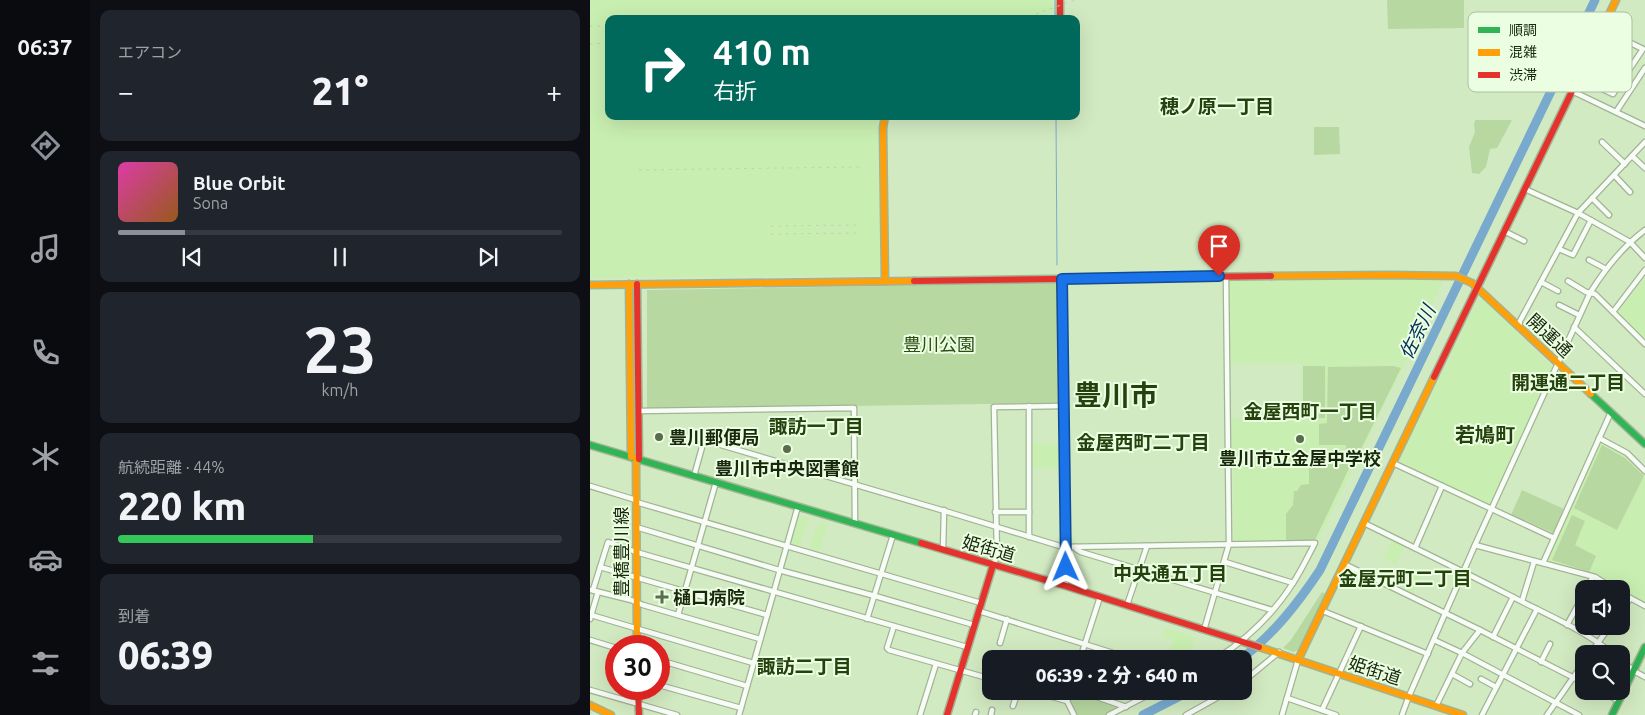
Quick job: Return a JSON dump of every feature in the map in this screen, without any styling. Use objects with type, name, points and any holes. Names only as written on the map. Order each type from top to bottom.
[{"type":"street","points":[[1060,0],[1060,15]]},
{"type":"street","points":[[1610,12],[1616,0]]},
{"type":"street","points":[[1632,43],[1644,49],[1632,66]]},
{"type":"street","points":[[1632,88],[1645,68]]},
{"type":"street","points":[[1282,715],[1298,660],[1572,92],[1645,126]]},
{"type":"street","points":[[1616,112],[1629,92]]},
{"type":"street","points":[[884,120],[885,282]]},
{"type":"street","points":[[1602,142],[1625,164]]},
{"type":"street","points":[[1519,327],[1520,321],[1578,213],[1645,142]]},
{"type":"street","points":[[1632,156],[1645,168]]},
{"type":"street","points":[[1614,176],[1630,192]]},
{"type":"street","points":[[1525,189],[1578,213],[1630,242],[1645,258]]},
{"type":"street","points":[[1592,198],[1609,215]]},
{"type":"street","points":[[1559,249],[1572,255],[1591,220]]},
{"type":"street","points":[[1402,715],[1475,545],[1590,293],[1606,269],[1630,242],[1645,230]]},
{"type":"street","points":[[1504,231],[1524,242]]},
{"type":"street","points":[[1589,260],[1606,269]]},
{"type":"street","points":[[1613,312],[1645,270]]},
{"type":"street","points":[[590,285],[1226,276],[1229,544],[1204,630]]},
{"type":"street","name":"開運通","points":[[1226,276],[1450,276],[1470,282],[1644,442]]},
{"type":"street","points":[[1062,279],[1066,586]]},
{"type":"street","points":[[1541,282],[1558,291]]},
{"type":"street","points":[[1568,282],[1595,294],[1645,344]]},
{"type":"street","points":[[629,284],[635,458]]},
{"type":"street","points":[[635,458],[638,411],[637,284]]},
{"type":"street","points":[[1559,305],[1579,315]]},
{"type":"street","points":[[1574,327],[1645,394]]},
{"type":"street","points":[[1029,406],[1029,537]]},
{"type":"street","points":[[947,715],[997,556],[994,407],[1064,406]]},
{"type":"street","points":[[638,411],[854,408],[855,523]]},
{"type":"street","points":[[1543,563],[1611,412]]},
{"type":"street","points":[[1599,438],[1626,453],[1645,471]]},
{"type":"street","points":[[694,476],[704,440],[1066,547],[1315,543],[1293,583],[1272,610],[1228,650]]},
{"type":"street","name":"姫街道","points":[[590,445],[1066,586],[1239,642],[1277,652],[1462,715]]},
{"type":"street","name":"豊橋豊川線","points":[[635,458],[637,635]]},
{"type":"street","points":[[1393,463],[1554,538]]},
{"type":"street","points":[[678,615],[716,482]]},
{"type":"street","points":[[590,486],[704,522],[981,603]]},
{"type":"street","points":[[1415,548],[1442,486]]},
{"type":"street","points":[[739,715],[798,506]]},
{"type":"street","points":[[943,550],[944,510]]},
{"type":"street","points":[[995,512],[1030,512]]},
{"type":"street","points":[[1364,523],[1464,571],[1602,645]]},
{"type":"street","points":[[636,527],[974,625]]},
{"type":"street","points":[[867,619],[893,535]]},
{"type":"street","points":[[753,663],[591,617],[594,591],[608,542],[636,552],[967,647]]},
{"type":"street","points":[[1475,545],[1598,580]]},
{"type":"street","points":[[1127,606],[1147,546]]},
{"type":"street","points":[[1075,547],[1081,552],[1272,610]]},
{"type":"street","points":[[1225,562],[1293,583]]},
{"type":"street","points":[[1522,601],[1534,562]]},
{"type":"street","points":[[1344,564],[1575,678]]},
{"type":"street","points":[[600,567],[767,615]]},
{"type":"street","points":[[594,591],[631,600],[760,639]]},
{"type":"street","points":[[1083,650],[1100,597]]},
{"type":"street","points":[[1493,637],[1513,597]]},
{"type":"street","points":[[1630,599],[1645,606]]},
{"type":"street","points":[[1482,715],[1537,609]]},
{"type":"street","points":[[1323,610],[1428,654]]},
{"type":"street","points":[[1567,625],[1575,610]]},
{"type":"street","points":[[979,611],[1106,650]]},
{"type":"street","points":[[1000,643],[1007,619]]},
{"type":"street","points":[[894,626],[889,650],[982,677]]},
{"type":"street","points":[[1322,710],[1362,626]]},
{"type":"street","points":[[1436,706],[1462,653],[1480,630]]},
{"type":"street","points":[[1597,645],[1604,635]]},
{"type":"street","points":[[590,640],[605,645]]},
{"type":"street","points":[[1434,640],[1503,674],[1579,715]]},
{"type":"street","points":[[1541,662],[1550,644]]},
{"type":"street","points":[[1612,715],[1645,648]]},
{"type":"street","points":[[1252,674],[1277,652]]},
{"type":"street","points":[[670,663],[747,686]]},
{"type":"street","points":[[920,715],[936,664]]},
{"type":"street","points":[[1630,668],[1645,677]]},
{"type":"street","points":[[1547,715],[1575,673]]},
{"type":"street","points":[[1452,674],[1470,684]]},
{"type":"street","points":[[1480,679],[1496,687]]},
{"type":"street","points":[[670,689],[740,708]]},
{"type":"street","points":[[590,690],[676,715]]},
{"type":"street","points":[[1287,698],[1336,715]]},
{"type":"street","points":[[638,700],[639,715]]},
{"type":"street","points":[[1013,706],[1015,700]]},
{"type":"street","points":[[1063,700],[1067,701],[1074,715]]},
{"type":"street","points":[[1106,700],[1126,707]]},
{"type":"street","points":[[1109,715],[1139,700]]},
{"type":"street","points":[[1186,715],[1213,700]]},
{"type":"street","points":[[590,705],[611,715]]},
{"type":"shaded area","points":[[590,0],[1052,0],[1052,5],[1056,4],[1056,9],[1046,15],[605,15],[605,120],[878,120],[880,275],[590,278]]},
{"type":"shaded area","points":[[1645,278],[1645,341],[1617,313]]},
{"type":"shaded area","points":[[1444,279],[1405,363],[1231,364],[1228,281]]},
{"type":"shaded area","points":[[1482,298],[1552,367],[1489,506],[1400,464],[1399,460],[1478,299]]},
{"type":"shaded area","points":[[1301,364],[1405,364],[1317,542],[1234,544],[1232,418],[1301,418]]},
{"type":"shaded area","points":[[1600,440],[1626,454],[1645,472],[1645,605],[1630,596],[1630,580],[1602,580],[1593,575],[1547,563],[1546,561]]},
{"type":"shaded area","points":[[1031,443],[1061,443],[1061,468],[1031,468]]},
{"type":"shaded area","points":[[798,515],[809,518],[800,547],[789,544]]},
{"type":"shaded area","points":[[820,522],[828,524],[819,553],[809,550],[815,530],[818,530]]},
{"type":"shaded area","points":[[1392,540],[1405,546],[1396,565],[1383,558]]},
{"type":"shaded area","points":[[1409,572],[1421,578],[1413,595],[1401,589]]},
{"type":"shaded area","points":[[1166,628],[1196,638],[1192,650],[1170,650],[1173,640],[1163,637]]},
{"type":"green space","points":[[1387,0],[1464,0],[1464,28],[1388,29]]},
{"type":"green space","points":[[1475,120],[1512,120],[1497,148],[1490,149],[1486,167],[1479,174],[1472,173],[1469,147],[1475,132]]},
{"type":"green space","points":[[1314,127],[1339,127],[1340,154],[1314,155]]},
{"type":"green space","name":"豊川公園","points":[[1057,283],[1060,403],[647,409],[647,290]]},
{"type":"green space","points":[[1303,366],[1325,366],[1325,418],[1303,418]]},
{"type":"green space","points":[[1393,366],[1401,368],[1356,459],[1346,459],[1346,445],[1319,445],[1319,424],[1327,423],[1328,367]]},
{"type":"green space","points":[[1602,445],[1625,458],[1644,476],[1617,530],[1574,508]]},
{"type":"green space","points":[[1309,464],[1351,464],[1315,540],[1286,540],[1286,514],[1293,505],[1294,491],[1297,491],[1301,485],[1309,484]]},
{"type":"green space","points":[[1522,490],[1564,509],[1553,533],[1511,515]]},
{"type":"green space","points":[[1572,515],[1585,521],[1575,545],[1596,556],[1589,572],[1552,560]]},
{"type":"green space","points":[[1322,592],[1326,594],[1299,650],[1293,652],[1283,648],[1291,640]]},
{"type":"green space","points":[[1100,700],[1118,706],[1118,708],[1105,715],[1076,715],[1069,701]]},
{"type":"waterway","points":[[1055,0],[1055,15]]},
{"type":"waterway","name":"佐奈川","points":[[1589,12],[1595,0]]},
{"type":"waterway","name":"佐奈川","points":[[1252,650],[1285,618],[1320,570],[1551,92]]},
{"type":"waterway","points":[[1056,120],[1057,265]]},
{"type":"waterway","name":"佐奈川","points":[[1143,715],[1172,700]]},
{"type":"railway","points":[[1033,15],[1075,0]]},
{"type":"railway","points":[[590,26],[605,26]]},
{"type":"railway","points":[[590,44],[605,43]]},
{"type":"railway","points":[[639,170],[859,167]]},
{"type":"railway","points":[[771,226],[861,225]]},
{"type":"railway","points":[[771,234],[861,233]]},
{"type":"railway","points":[[590,712],[596,715]]},
{"type":"traffic: fast","points":[[1591,394],[1645,444]]},
{"type":"traffic: fast","points":[[590,445],[921,543]]},
{"type":"traffic: fast","points":[[1612,715],[1645,647]]},
{"type":"traffic: slow","points":[[1610,12],[1616,0]]},
{"type":"traffic: slow","points":[[884,120],[885,281]]},
{"type":"traffic: slow","points":[[1271,276],[1456,276],[1472,283],[1591,394]]},
{"type":"traffic: slow","points":[[590,285],[914,281]]},
{"type":"traffic: slow","points":[[629,284],[631,457]]},
{"type":"traffic: slow","points":[[1298,660],[1434,377]]},
{"type":"traffic: slow","points":[[636,458],[637,635]]},
{"type":"traffic: slow","points":[[1259,647],[1463,715]]},
{"type":"traffic: slow","points":[[590,705],[611,715]]},
{"type":"traffic: jam","points":[[1060,0],[1060,15]]},
{"type":"traffic: jam","points":[[1434,377],[1572,92]]},
{"type":"traffic: jam","points":[[914,281],[1271,276]]},
{"type":"traffic: jam","points":[[637,284],[639,459]]},
{"type":"traffic: jam","points":[[921,543],[1066,586],[1259,647]]},
{"type":"traffic: jam","points":[[947,715],[993,565]]},
{"type":"traffic: jam","points":[[638,700],[639,715]]},
{"type":"place","name":"豊川郵便局","points":[[659,437]]},
{"type":"place","name":"豊川市立金屋中学校","points":[[1300,439]]},
{"type":"place","name":"豊川市中央図書館","points":[[787,449]]},
{"type":"place","name":"樋口病院","points":[[662,597]]},
{"type":"district","name":"穂ノ原一丁目","points":[[1217,106]]},
{"type":"district","name":"開運通二丁目","points":[[1568,382]]},
{"type":"district","name":"豊川市","points":[[1116,394]]},
{"type":"district","name":"金屋西町一丁目","points":[[1310,411]]},
{"type":"district","name":"諏訪一丁目","points":[[816,426]]},
{"type":"district","name":"若鳩町","points":[[1485,434]]},
{"type":"district","name":"金屋西町二丁目","points":[[1143,442]]},
{"type":"district","name":"中央通五丁目","points":[[1170,573]]},
{"type":"district","name":"金屋元町二丁目","points":[[1405,578]]},
{"type":"district","name":"諏訪二丁目","points":[[804,666]]},
{"type":"route","points":[[1066,567],[1062,279],[1219,276]]}]
